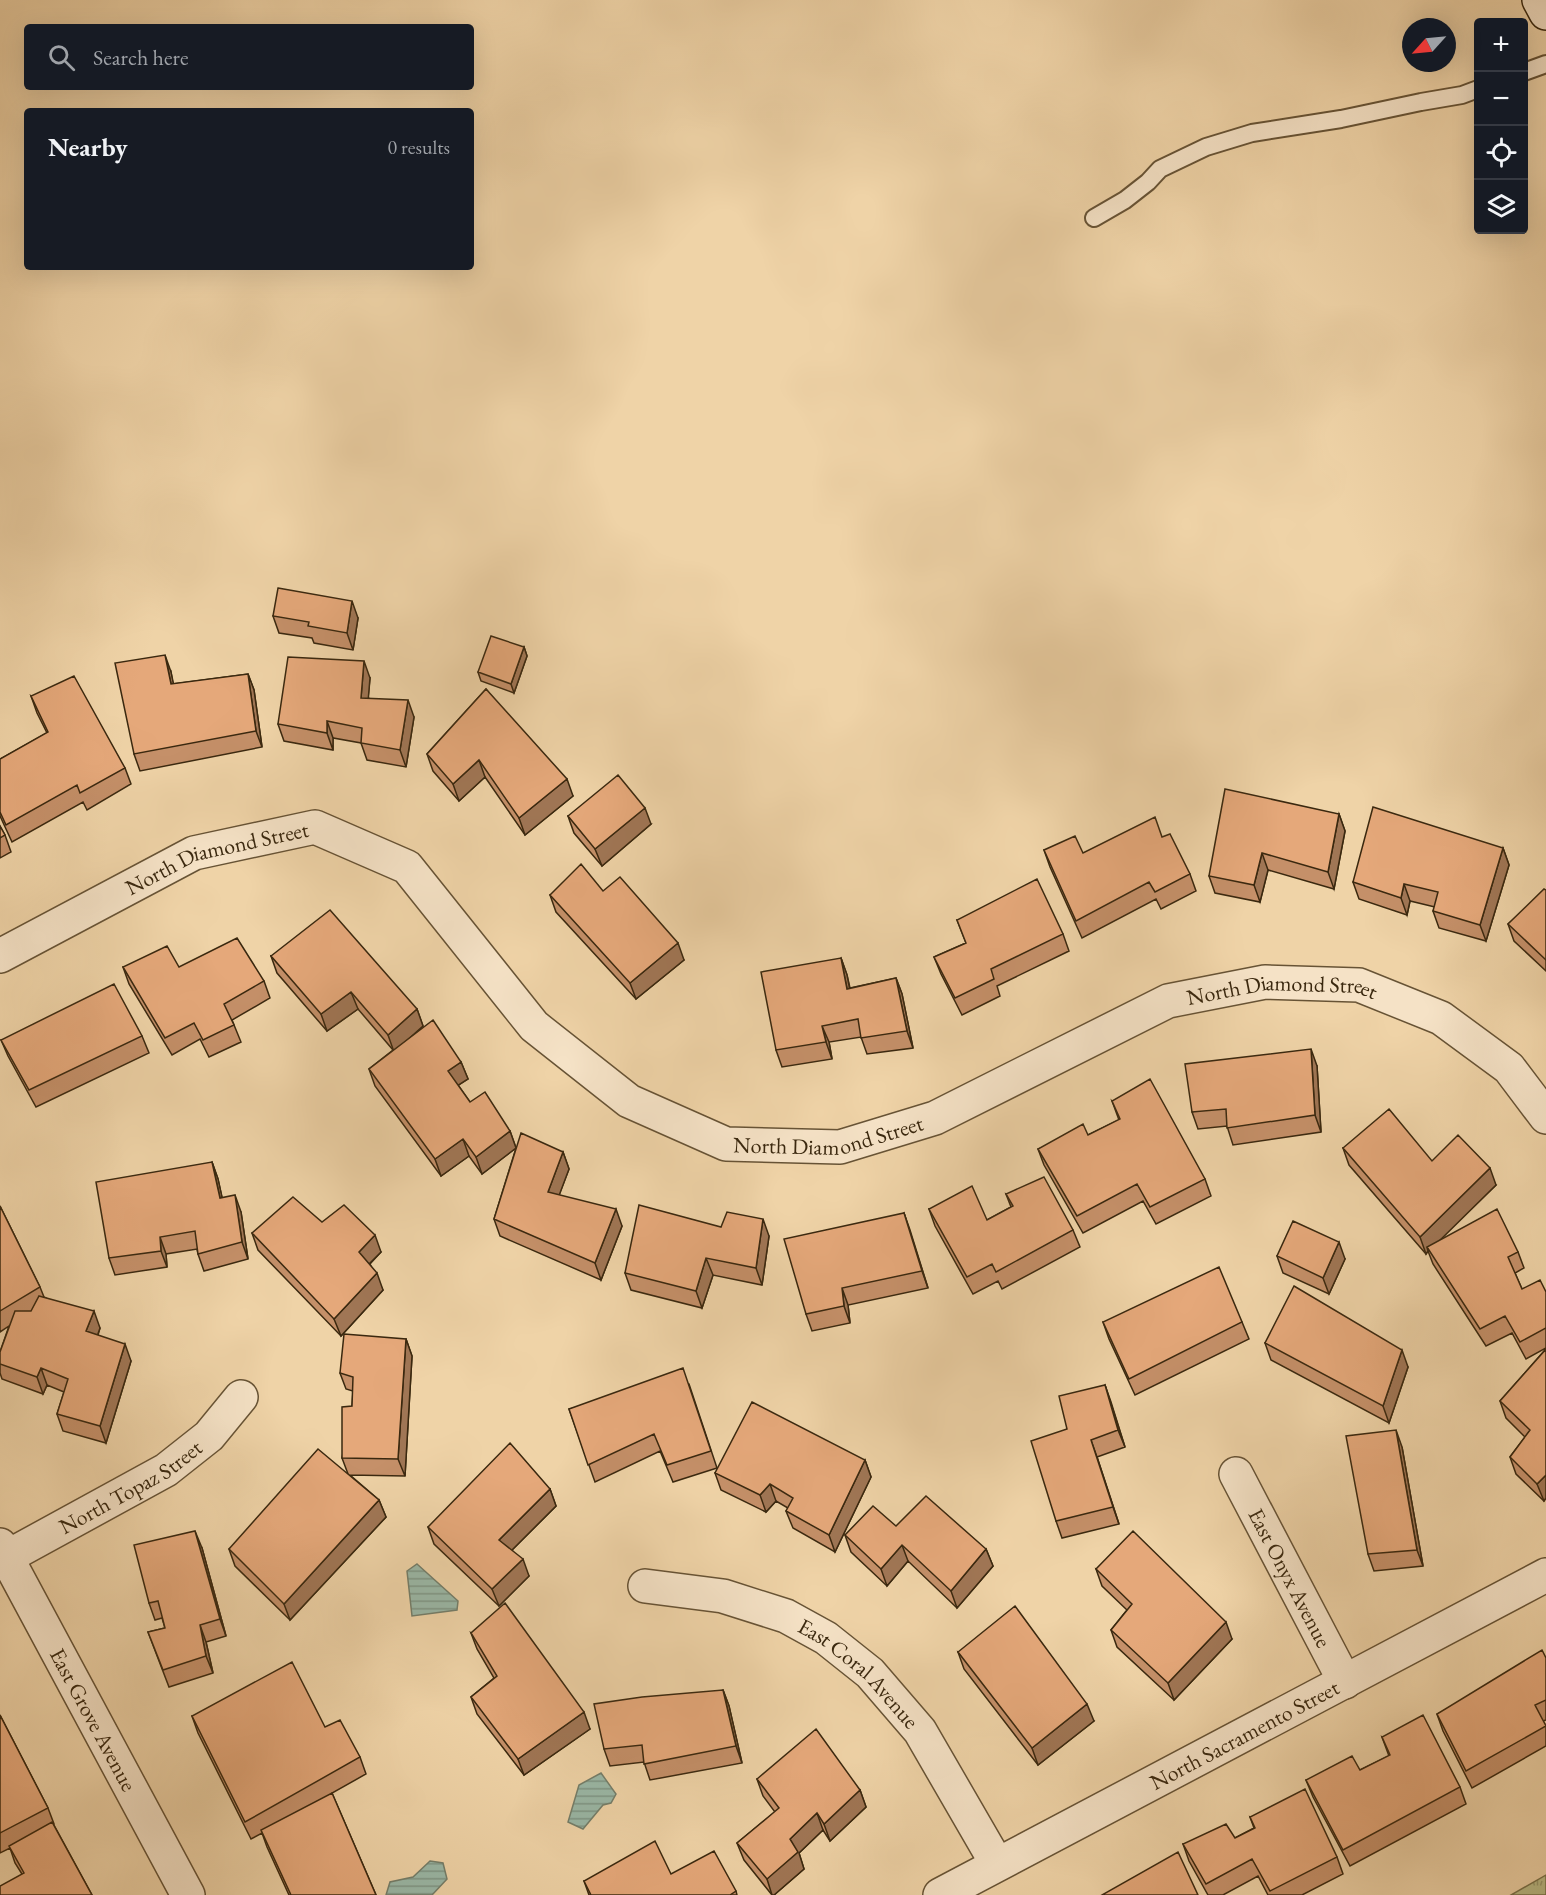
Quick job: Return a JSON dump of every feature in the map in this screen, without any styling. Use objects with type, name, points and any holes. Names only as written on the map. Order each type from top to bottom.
[{"type":"street","points":[[1539,0],[1546,13]]},
{"type":"street","name":"North Diamond Street","points":[[0,956],[194,853],[315,827],[407,867],[534,1026],[629,1101],[726,1144],[840,1147],[935,1118],[1168,1001],[1265,982],[1359,986],[1441,1018],[1509,1068],[1546,1117]]},
{"type":"street","name":"North Topaz Street","points":[[3,1551],[166,1470],[209,1436],[241,1397]]},
{"type":"street","name":"East Onyx Avenue","points":[[1236,1474],[1345,1682]]},
{"type":"street","name":"East Grove Avenue","points":[[3,1551],[188,1895]]},
{"type":"street","name":"North Sacramento Street","points":[[940,1895],[1546,1575]]},
{"type":"street","name":"East Coral Avenue","points":[[645,1586],[723,1596],[786,1616],[826,1638],[870,1673],[920,1731],[997,1864]]},
{"type":"lane","points":[[1528,71],[1546,64]]},
{"type":"lane","points":[[1094,218],[1125,200],[1160,169],[1206,147],[1252,133],[1341,119],[1474,91]]},
{"type":"green space","points":[[1546,1875],[1546,1895],[1511,1895]]},
{"type":"shaded area","points":[[417,1564],[458,1601],[457,1610],[412,1616],[407,1571]]},
{"type":"shaded area","points":[[601,1773],[616,1794],[611,1803],[603,1805],[583,1829],[568,1822],[579,1785]]},
{"type":"shaded area","points":[[430,1861],[443,1863],[447,1879],[432,1895],[386,1895],[390,1882],[413,1877]]},
{"type":"building","points":[[278,588],[352,601],[347,633],[308,626],[309,622],[273,616]]},
{"type":"building","points":[[491,636],[524,647],[511,684],[478,672]]},
{"type":"building","points":[[165,655],[171,684],[248,674],[256,731],[134,754],[115,663]]},
{"type":"building","points":[[288,657],[364,661],[361,698],[408,700],[400,750],[361,743],[362,728],[327,721],[327,733],[278,724]]},
{"type":"building","points":[[74,676],[125,768],[80,793],[77,785],[6,825],[0,812],[0,759],[48,732],[31,696]]},
{"type":"building","points":[[486,689],[567,779],[519,818],[479,760],[453,784],[427,754]]},
{"type":"building","points":[[618,775],[645,808],[595,849],[568,816]]},
{"type":"building","points":[[1225,789],[1339,814],[1328,872],[1262,853],[1254,885],[1209,876]]},
{"type":"building","points":[[1373,807],[1503,848],[1480,925],[1433,911],[1438,892],[1404,884],[1401,898],[1353,882]]},
{"type":"building","points":[[1155,817],[1162,837],[1170,834],[1190,874],[1155,892],[1149,882],[1076,921],[1044,850],[1075,836],[1083,853]]},
{"type":"building","points":[[0,826],[5,835],[0,838]]},
{"type":"building","points":[[581,864],[603,891],[620,877],[678,943],[630,983],[550,895]]},
{"type":"building","points":[[1037,879],[1063,934],[991,969],[994,979],[955,998],[934,957],[966,943],[957,920]]},
{"type":"building","points":[[1544,889],[1546,890],[1546,960],[1508,924]]},
{"type":"building","points":[[330,910],[417,1009],[388,1035],[351,992],[321,1014],[271,956]]},
{"type":"building","points":[[237,938],[264,981],[224,1004],[234,1025],[203,1040],[194,1023],[165,1038],[123,967],[167,946],[179,967]]},
{"type":"building","points":[[841,958],[847,989],[896,978],[907,1031],[861,1038],[858,1019],[822,1026],[826,1042],[776,1050],[761,972]]},
{"type":"building","points":[[114,984],[142,1036],[29,1090],[1,1040]]},
{"type":"building","points":[[433,1020],[461,1062],[448,1071],[470,1102],[485,1092],[510,1131],[476,1157],[463,1139],[435,1159],[369,1069]]},
{"type":"building","points":[[1311,1049],[1315,1115],[1227,1128],[1226,1109],[1192,1112],[1185,1064]]},
{"type":"building","points":[[1150,1079],[1205,1179],[1150,1207],[1137,1184],[1077,1216],[1038,1149],[1083,1124],[1088,1135],[1120,1119],[1112,1101]]},
{"type":"building","points":[[1389,1109],[1432,1161],[1458,1135],[1490,1168],[1420,1237],[1343,1148]]},
{"type":"building","points":[[521,1133],[563,1152],[548,1192],[616,1209],[595,1263],[494,1219]]},
{"type":"building","points":[[212,1162],[220,1198],[235,1195],[242,1242],[198,1254],[195,1231],[160,1237],[161,1251],[109,1258],[96,1182]]},
{"type":"building","points":[[1044,1177],[1073,1230],[996,1272],[992,1264],[967,1277],[929,1209],[972,1186],[987,1220],[1013,1206],[1006,1194]]},
{"type":"building","points":[[293,1197],[322,1222],[344,1205],[375,1235],[359,1252],[377,1273],[334,1319],[252,1233]]},
{"type":"building","points":[[639,1205],[721,1227],[727,1212],[763,1219],[756,1268],[706,1258],[696,1291],[625,1273]]},
{"type":"building","points":[[0,1206],[40,1287],[0,1311]]},
{"type":"building","points":[[1497,1209],[1518,1252],[1508,1257],[1522,1289],[1540,1280],[1546,1292],[1546,1328],[1520,1342],[1505,1316],[1480,1329],[1427,1247]]},
{"type":"building","points":[[904,1213],[922,1271],[842,1288],[844,1306],[806,1314],[784,1239]]},
{"type":"building","points":[[1293,1221],[1339,1242],[1323,1278],[1277,1256]]},
{"type":"building","points":[[1219,1267],[1242,1322],[1129,1379],[1103,1322]]},
{"type":"building","points":[[1294,1286],[1402,1350],[1383,1406],[1265,1343]]},
{"type":"building","points":[[39,1296],[94,1311],[86,1331],[125,1344],[100,1426],[57,1414],[68,1379],[41,1368],[37,1377],[0,1364],[0,1352],[15,1311],[31,1311]]},
{"type":"building","points":[[344,1334],[406,1339],[398,1459],[342,1458],[342,1407],[352,1406],[353,1377],[340,1373]]},
{"type":"building","points":[[1546,1349],[1546,1475],[1537,1484],[1510,1457],[1530,1430],[1500,1401]]},
{"type":"building","points":[[683,1368],[711,1451],[667,1465],[654,1434],[588,1465],[569,1409]]},
{"type":"building","points":[[1105,1385],[1118,1430],[1091,1440],[1113,1507],[1056,1521],[1031,1441],[1067,1429],[1059,1396]]},
{"type":"building","points":[[752,1402],[865,1460],[829,1535],[786,1511],[793,1498],[770,1484],[760,1495],[715,1473]]},
{"type":"building","points":[[1396,1430],[1417,1550],[1368,1554],[1346,1436]]},
{"type":"building","points":[[510,1443],[550,1489],[499,1540],[523,1559],[492,1589],[428,1527]]},
{"type":"building","points":[[318,1449],[379,1500],[284,1604],[229,1549]]},
{"type":"building","points":[[926,1496],[986,1549],[951,1591],[902,1545],[881,1569],[845,1535],[873,1506],[896,1526]]},
{"type":"building","points":[[195,1531],[220,1619],[200,1625],[206,1656],[163,1670],[148,1632],[165,1628],[158,1601],[149,1603],[134,1545]]},
{"type":"building","points":[[1133,1531],[1226,1622],[1168,1683],[1111,1630],[1132,1604],[1096,1569]]},
{"type":"building","points":[[505,1603],[584,1712],[518,1759],[471,1697],[497,1676],[471,1633]]},
{"type":"building","points":[[1015,1606],[1087,1704],[1032,1748],[958,1652]]},
{"type":"building","points":[[1542,1650],[1546,1658],[1546,1700],[1535,1705],[1546,1726],[1466,1771],[1437,1714]]},
{"type":"building","points":[[292,1662],[325,1727],[340,1720],[360,1757],[245,1822],[192,1716]]},
{"type":"building","points":[[723,1690],[736,1746],[644,1764],[642,1745],[604,1749],[594,1704]]},
{"type":"building","points":[[0,1715],[48,1808],[0,1833]]},
{"type":"building","points":[[1423,1715],[1460,1787],[1343,1850],[1306,1780],[1352,1756],[1360,1770],[1390,1755],[1382,1737]]},
{"type":"building","points":[[816,1729],[860,1790],[824,1824],[817,1813],[790,1839],[798,1852],[767,1879],[737,1843],[779,1808],[757,1779]]},
{"type":"building","points":[[1305,1789],[1337,1857],[1270,1891],[1252,1859],[1206,1884],[1183,1844],[1226,1824],[1235,1838],[1255,1828],[1250,1817]]},
{"type":"building","points":[[332,1793],[376,1895],[291,1895],[261,1830]]},
{"type":"building","points":[[52,1822],[92,1895],[0,1895],[0,1886],[24,1873],[9,1846]]},
{"type":"building","points":[[655,1841],[671,1874],[714,1851],[736,1891],[730,1895],[591,1895],[584,1881]]},
{"type":"building","points":[[1178,1852],[1198,1895],[1102,1895]]}]
